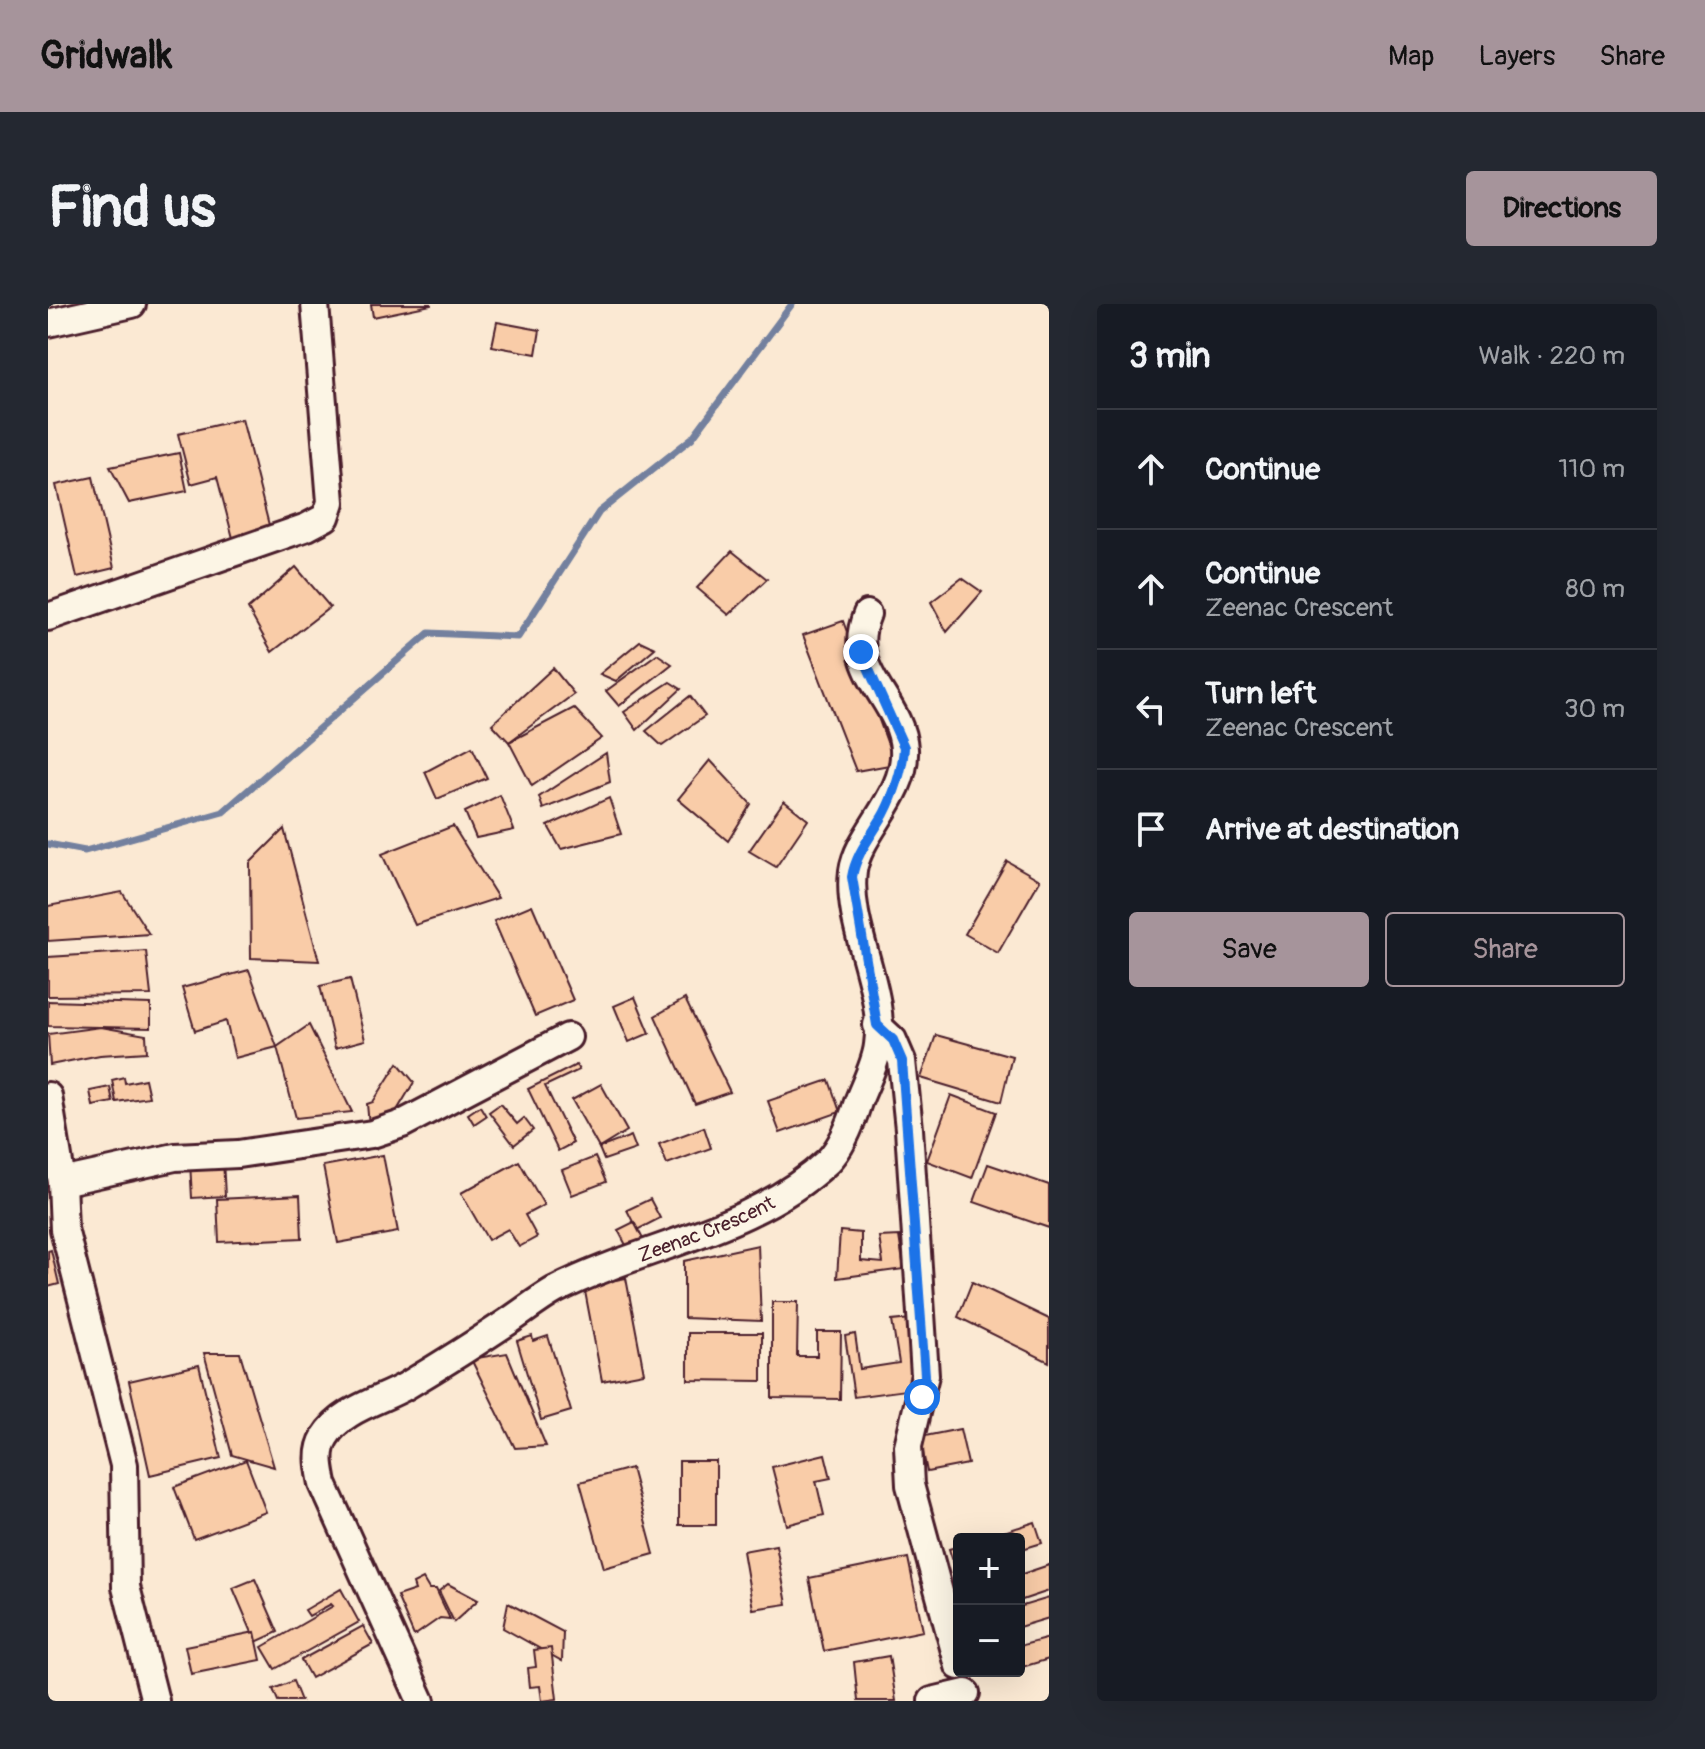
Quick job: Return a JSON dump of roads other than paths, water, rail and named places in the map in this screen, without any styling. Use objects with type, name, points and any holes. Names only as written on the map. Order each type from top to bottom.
[{"type":"street","points":[[48,323],[132,304]]},
{"type":"street","points":[[48,617],[307,527],[326,517],[331,502],[315,304]]},
{"type":"street","name":"Zeenac Crescent","points":[[421,1701],[323,1484],[319,1461],[326,1436],[349,1414],[404,1387],[553,1291],[748,1214],[799,1185],[831,1158],[852,1119],[878,1045],[852,877],[858,857],[885,812],[904,760],[904,747],[861,652],[860,631],[867,614]]},
{"type":"street","points":[[877,1025],[893,1040],[902,1061],[909,1129],[925,1375],[908,1446],[910,1485],[963,1683],[932,1701]]},
{"type":"street","points":[[62,1182],[175,1157],[238,1154],[372,1134],[402,1124],[568,1037]]},
{"type":"street","points":[[48,1096],[62,1182],[64,1229],[124,1465],[126,1587],[155,1701]]},
{"type":"waterway","points":[[48,844],[85,851],[223,812],[429,633],[518,637],[599,512],[692,438],[792,304]]}]
